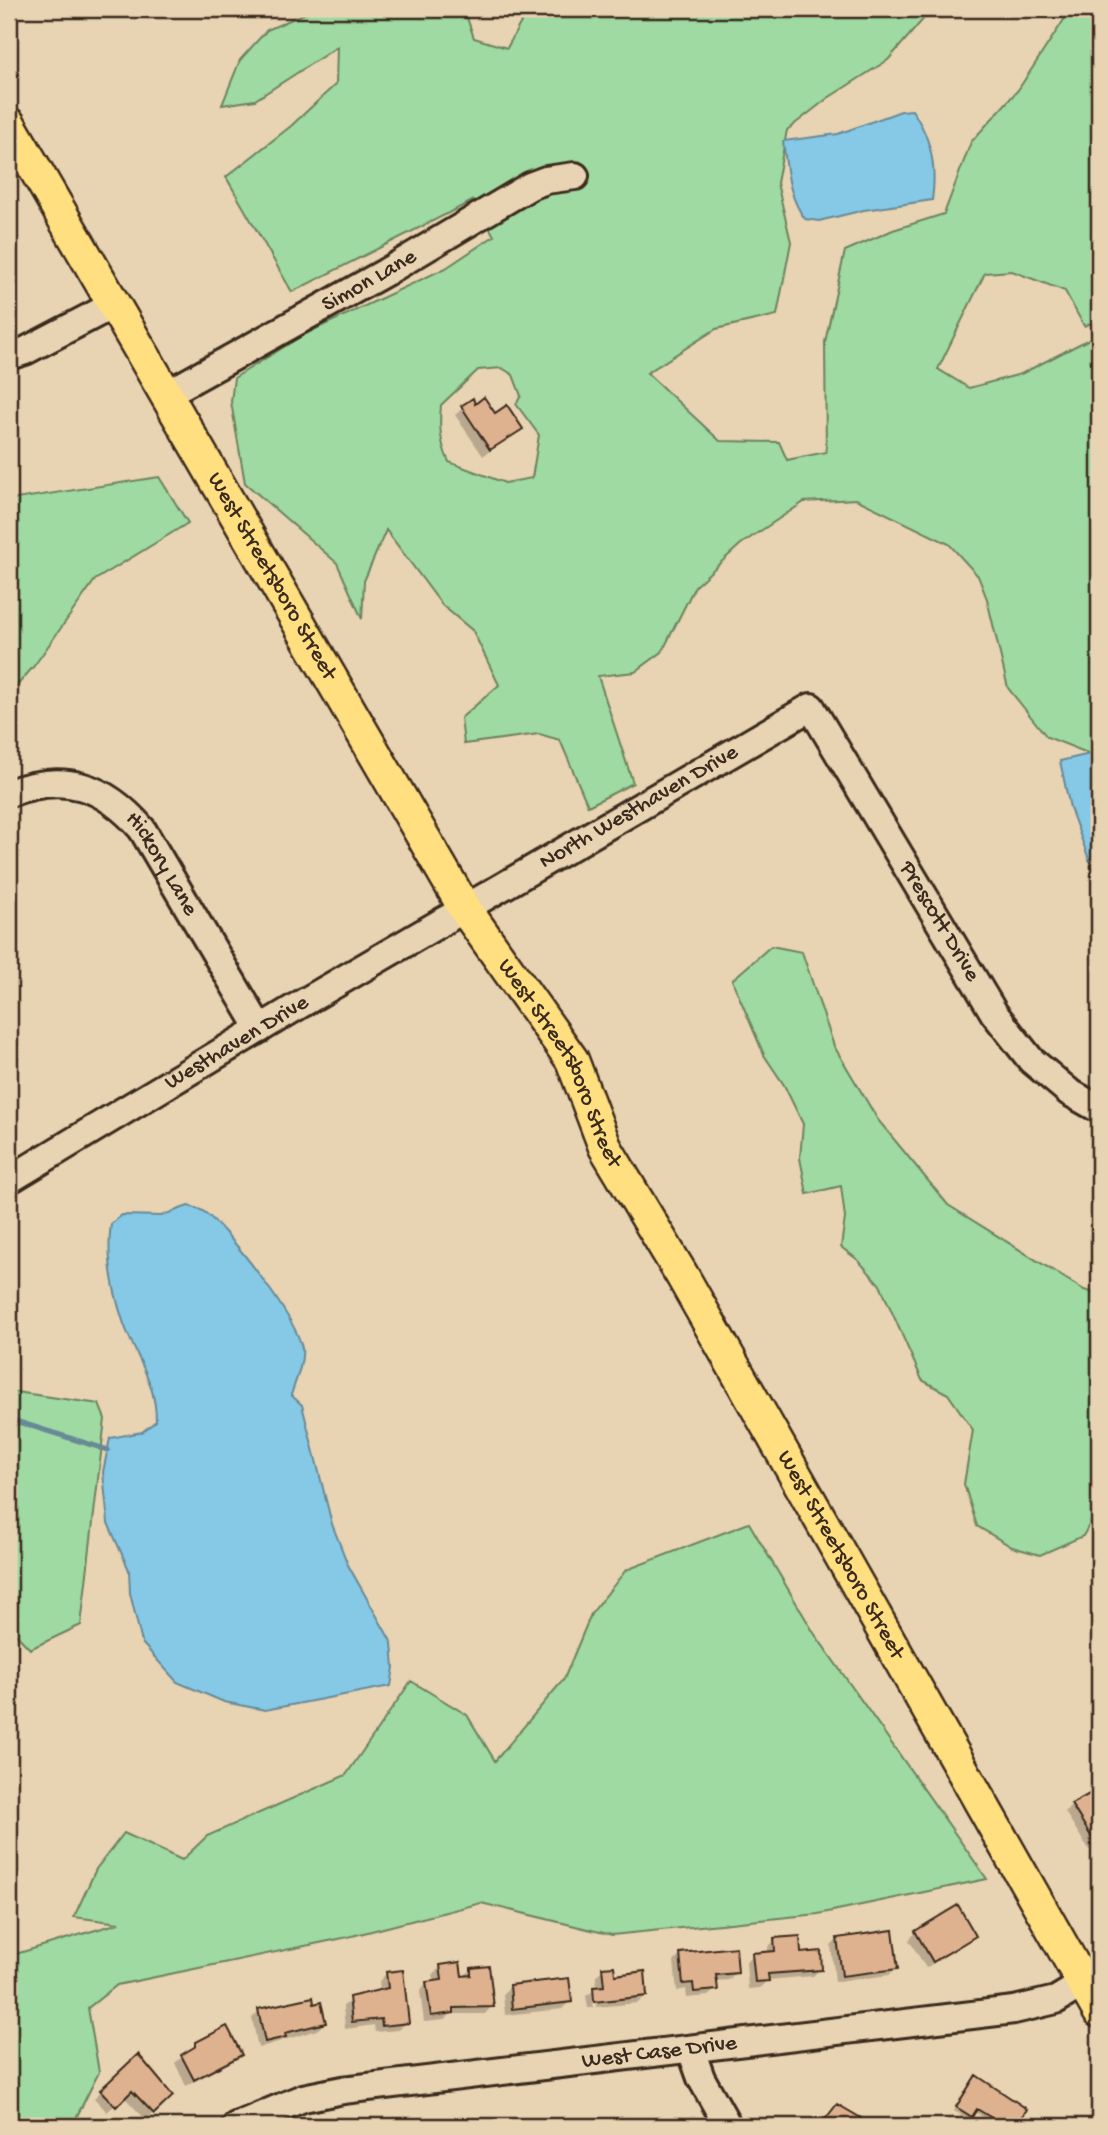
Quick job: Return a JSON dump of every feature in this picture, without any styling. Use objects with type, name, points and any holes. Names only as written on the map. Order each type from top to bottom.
[{"type":"main road","name":"West Streetsboro Street","points":[[9,124],[465,909],[572,1060],[605,1147],[683,1277],[1099,2011]]},
{"type":"street","name":"Simon Lane","points":[[165,395],[386,272],[530,186],[546,180],[575,176]]},
{"type":"street","points":[[9,356],[113,305]]},
{"type":"street","name":"North Westhaven Drive","points":[[465,909],[811,707]]},
{"type":"street","name":"Prescott Drive","points":[[811,707],[994,1013],[1031,1060],[1069,1092],[1099,1109]]},
{"type":"street","name":"Hickory Lane","points":[[9,793],[49,783],[76,785],[103,794],[123,807],[142,829],[260,1029]]},
{"type":"street","name":"Westhaven Drive","points":[[9,1180],[465,909]]},
{"type":"street","name":"West Case Drive","points":[[236,2126],[292,2101],[343,2090],[1014,2010],[1056,2000],[1084,1983]]},
{"type":"street","points":[[691,2050],[701,2078],[728,2126]]},
{"type":"green space","points":[[309,9],[464,9],[474,38],[507,48],[528,9],[932,9],[888,60],[828,98],[787,130],[777,183],[791,242],[777,315],[716,329],[647,373],[720,441],[779,442],[787,460],[826,452],[825,342],[845,251],[893,230],[944,214],[971,142],[1018,90],[1071,9],[1099,9],[1099,320],[1084,326],[1065,291],[1012,271],[985,273],[938,369],[969,388],[1021,374],[1099,334],[1099,754],[1090,754],[1047,737],[1008,688],[987,599],[978,576],[949,544],[856,499],[804,502],[741,544],[695,586],[662,652],[635,672],[598,676],[633,783],[588,806],[560,740],[539,734],[464,744],[461,718],[499,685],[473,631],[442,605],[386,530],[364,581],[362,619],[337,563],[245,483],[231,402],[234,378],[303,335],[446,268],[494,236],[474,200],[292,292],[226,177],[291,126],[336,84],[337,47],[255,100],[222,105],[240,60],[267,30],[308,12]],"holes":[[[502,368],[513,375],[521,396],[516,404],[539,435],[532,478],[505,483],[449,462],[442,441],[440,413],[441,405],[478,370]]]},
{"type":"green space","points":[[159,477],[188,523],[95,580],[34,666],[9,695],[9,500]]},
{"type":"green space","points":[[771,946],[802,952],[834,1046],[878,1120],[948,1205],[1084,1290],[1099,1294],[1099,1489],[1096,1491],[1093,1518],[1083,1536],[1040,1555],[1012,1547],[977,1526],[964,1484],[973,1430],[948,1394],[922,1380],[880,1285],[858,1260],[841,1247],[845,1218],[841,1186],[807,1194],[800,1158],[803,1124],[784,1085],[764,1055],[732,980]]},
{"type":"green space","points":[[9,1391],[99,1404],[105,1419],[81,1625],[30,1649],[9,1627]]},
{"type":"green space","points":[[749,1523],[814,1633],[987,1879],[818,1914],[612,1935],[481,1903],[348,1937],[117,1985],[88,2008],[99,2072],[72,2126],[9,2126],[9,1956],[119,1923],[74,1917],[96,1869],[124,1833],[182,1860],[207,1836],[346,1775],[411,1681],[467,1715],[495,1761],[564,1679],[591,1614],[626,1570]]},
{"type":"water","points":[[912,110],[924,131],[931,153],[934,176],[932,200],[864,210],[819,221],[805,219],[792,192],[783,141],[838,134],[901,111]]},
{"type":"water","points":[[1099,754],[1099,886],[1070,808],[1060,761]]},
{"type":"water","points":[[188,1206],[203,1211],[228,1236],[275,1296],[297,1334],[302,1348],[302,1359],[291,1395],[302,1405],[332,1524],[348,1565],[392,1643],[394,1667],[391,1686],[265,1710],[224,1702],[177,1682],[142,1643],[130,1593],[129,1570],[108,1523],[103,1472],[110,1438],[142,1432],[156,1421],[155,1407],[149,1382],[124,1324],[117,1300],[110,1262],[111,1224],[122,1215],[161,1216]]},
{"type":"building","points":[[484,397],[495,413],[507,405],[523,429],[490,450],[461,406],[473,398],[475,404]]},
{"type":"building","points":[[1093,1792],[1094,1795],[1099,1792],[1099,1842],[1096,1844],[1071,1804]]},
{"type":"building","points":[[958,1905],[976,1936],[933,1962],[915,1931]]},
{"type":"building","points":[[893,1930],[898,1969],[842,1976],[837,1938]]},
{"type":"building","points":[[800,1936],[801,1953],[821,1951],[822,1970],[768,1974],[769,1981],[755,1982],[752,1953],[775,1951],[774,1938]]},
{"type":"building","points":[[736,1947],[738,1973],[716,1975],[718,1990],[694,1992],[693,1983],[683,1984],[680,1953]]},
{"type":"building","points":[[460,1962],[462,1976],[471,1975],[471,1968],[489,1966],[494,2007],[454,2008],[454,2013],[431,2016],[426,1982],[442,1980],[440,1965]]},
{"type":"building","points":[[614,1966],[615,1975],[645,1971],[647,1996],[594,2002],[593,1987],[604,1986],[602,1967]]},
{"type":"building","points":[[403,1970],[409,2023],[382,2026],[381,2019],[352,2022],[349,1997],[388,1988],[386,1972]]},
{"type":"building","points":[[569,1978],[572,2002],[512,2009],[510,1985]]},
{"type":"building","points":[[313,1997],[314,2004],[321,2002],[326,2023],[285,2033],[286,2037],[265,2042],[258,2009]]},
{"type":"building","points":[[227,2026],[242,2055],[194,2080],[181,2055],[196,2046],[196,2042]]},
{"type":"building","points":[[138,2054],[173,2096],[154,2114],[132,2091],[116,2107],[100,2090]]},
{"type":"building","points":[[976,2075],[1027,2109],[1017,2126],[1005,2126],[977,2109],[972,2117],[956,2107]]},
{"type":"building","points":[[837,2104],[861,2118],[856,2124],[858,2126],[820,2126]]},
{"type":"waterway","points":[[9,1419],[108,1450]]}]
